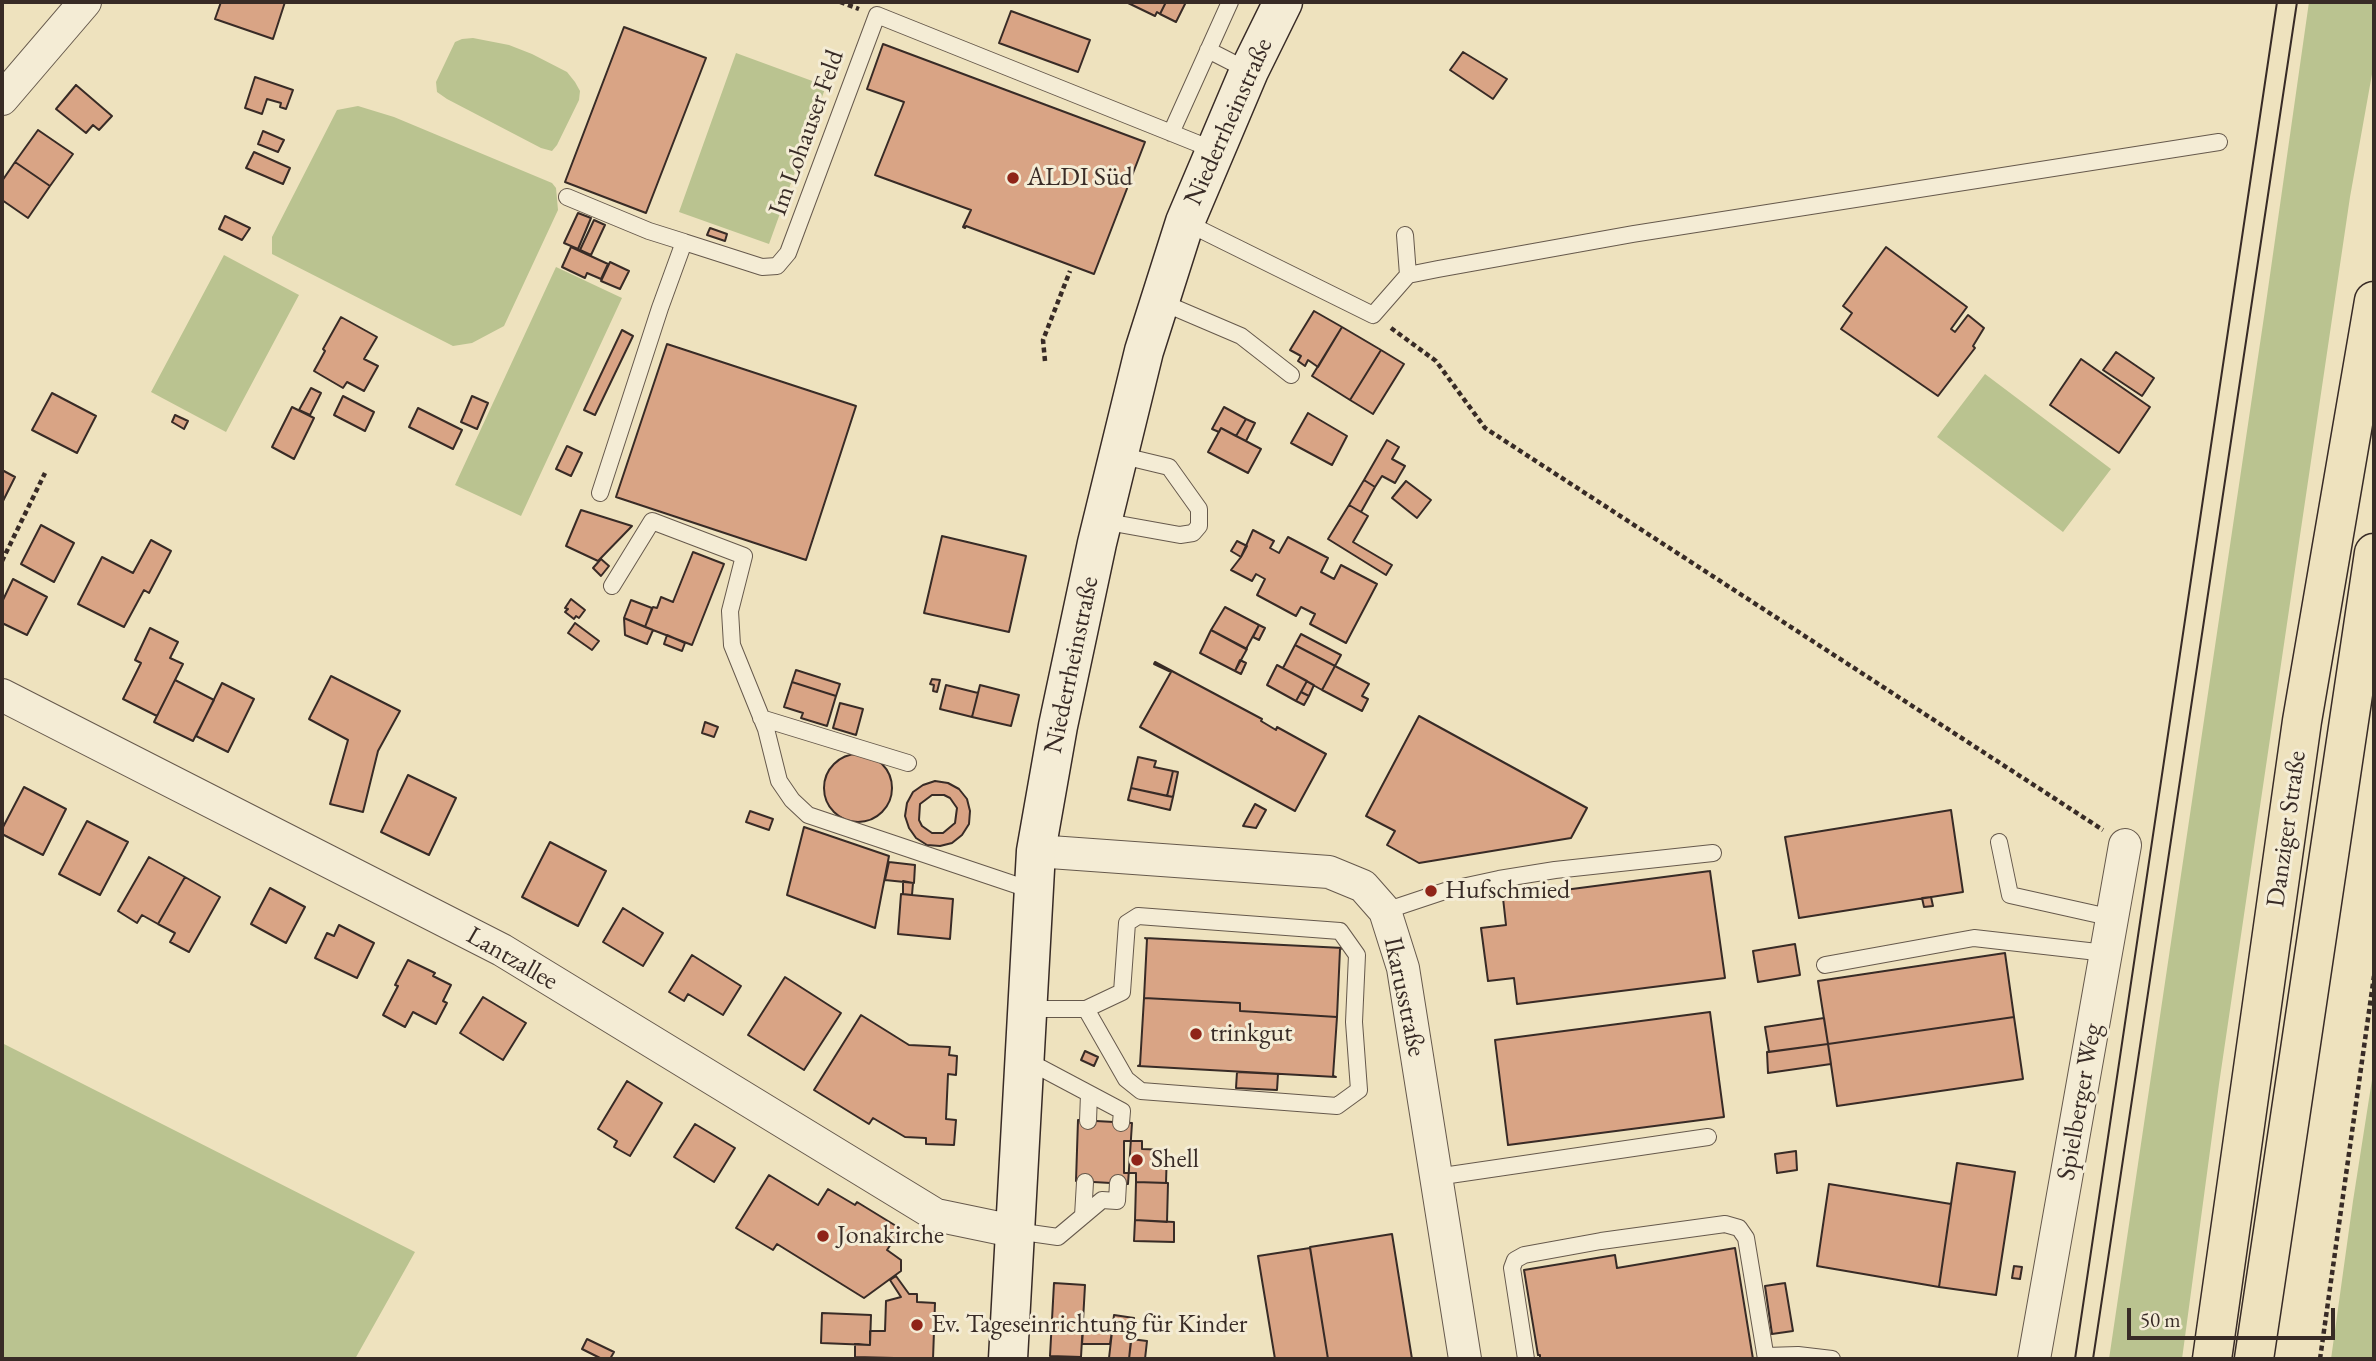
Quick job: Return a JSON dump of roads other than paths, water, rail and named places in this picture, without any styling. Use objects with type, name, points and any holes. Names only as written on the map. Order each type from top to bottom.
[{"type":"main road","name":"Danziger Straße","points":[[2212,1359],[2302,721],[2374,301]]},
{"type":"main road","name":"Danziger Straße","points":[[2254,1359],[2374,553]]},
{"type":"street","points":[[2,100],[85,2]]},
{"type":"street","name":"Niederrheinstraße","points":[[1008,1359],[1036,851],[1058,726],[1102,521],[1144,351],[1185,222],[1249,71],[1283,2]]},
{"type":"street","name":"Lantzallee","points":[[2,695],[502,950],[936,1215],[1013,1231]]},
{"type":"street","name":"Spielberger Weg","points":[[2034,1359],[2125,845]]},
{"type":"street","name":"Ikarusstraße","points":[[1036,851],[1329,872],[1363,886],[1385,911],[1404,968],[1465,1359]]},
{"type":"lane","points":[[1171,132],[1230,2]]},
{"type":"lane","name":"Im Lohauser Feld","points":[[684,242],[762,267],[777,266],[788,253],[877,15],[1214,150]]},
{"type":"lane","points":[[1208,50],[1249,71]]},
{"type":"lane","points":[[1185,222],[1373,315],[1408,275],[1633,234],[2219,142]]},
{"type":"lane","points":[[567,197],[649,231],[684,242],[600,493]]},
{"type":"lane","points":[[1405,235],[1408,275]]},
{"type":"lane","points":[[1160,301],[1241,335],[1292,375]]},
{"type":"lane","points":[[1102,521],[1180,535],[1193,533],[1199,526],[1199,509],[1169,467],[1118,455]]},
{"type":"lane","points":[[612,586],[652,521],[744,556],[730,611],[732,645],[761,718],[779,780],[792,800],[808,815],[1034,891]]},
{"type":"lane","points":[[761,718],[908,763]]},
{"type":"lane","points":[[1998,842],[2010,895],[2113,918]]},
{"type":"lane","points":[[1385,911],[1448,890],[1499,879],[1555,870],[1713,853]]},
{"type":"lane","points":[[1026,1009],[1086,1009],[1122,992],[1127,923],[1138,916],[1340,931],[1357,955],[1354,1022],[1359,1090],[1337,1106],[1141,1091],[1126,1079],[1086,1009]]},
{"type":"lane","points":[[1825,965],[1974,938],[2106,953]]},
{"type":"lane","points":[[1023,1065],[1041,1068],[1122,1111],[1113,1122]]},
{"type":"lane","points":[[1088,1121],[1089,1094]]},
{"type":"lane","points":[[1436,1177],[1708,1137]]},
{"type":"lane","points":[[1083,1216],[1085,1182]]},
{"type":"lane","points":[[1013,1231],[1058,1237],[1102,1200],[1110,1183]]},
{"type":"lane","points":[[1526,1359],[1512,1268],[1515,1260],[1524,1255],[1601,1241],[1725,1224],[1739,1228],[1746,1238],[1766,1357],[1798,1355],[1832,1359]]},
{"type":"tram line","points":[[2075,1359],[2277,2]]},
{"type":"tram line","points":[[2093,1359],[2297,2]]},
{"type":"place","name":"ALDI Süd","points":[[1013,178]]},
{"type":"place","name":"Hufschmied","points":[[1431,891]]},
{"type":"place","name":"trinkgut","points":[[1196,1034]]},
{"type":"place","name":"Shell","points":[[1137,1160]]},
{"type":"place","name":"Jonakirche","points":[[823,1236]]},
{"type":"place","name":"Ev. Tageseinrichtung für Kinder","points":[[917,1325]]}]
